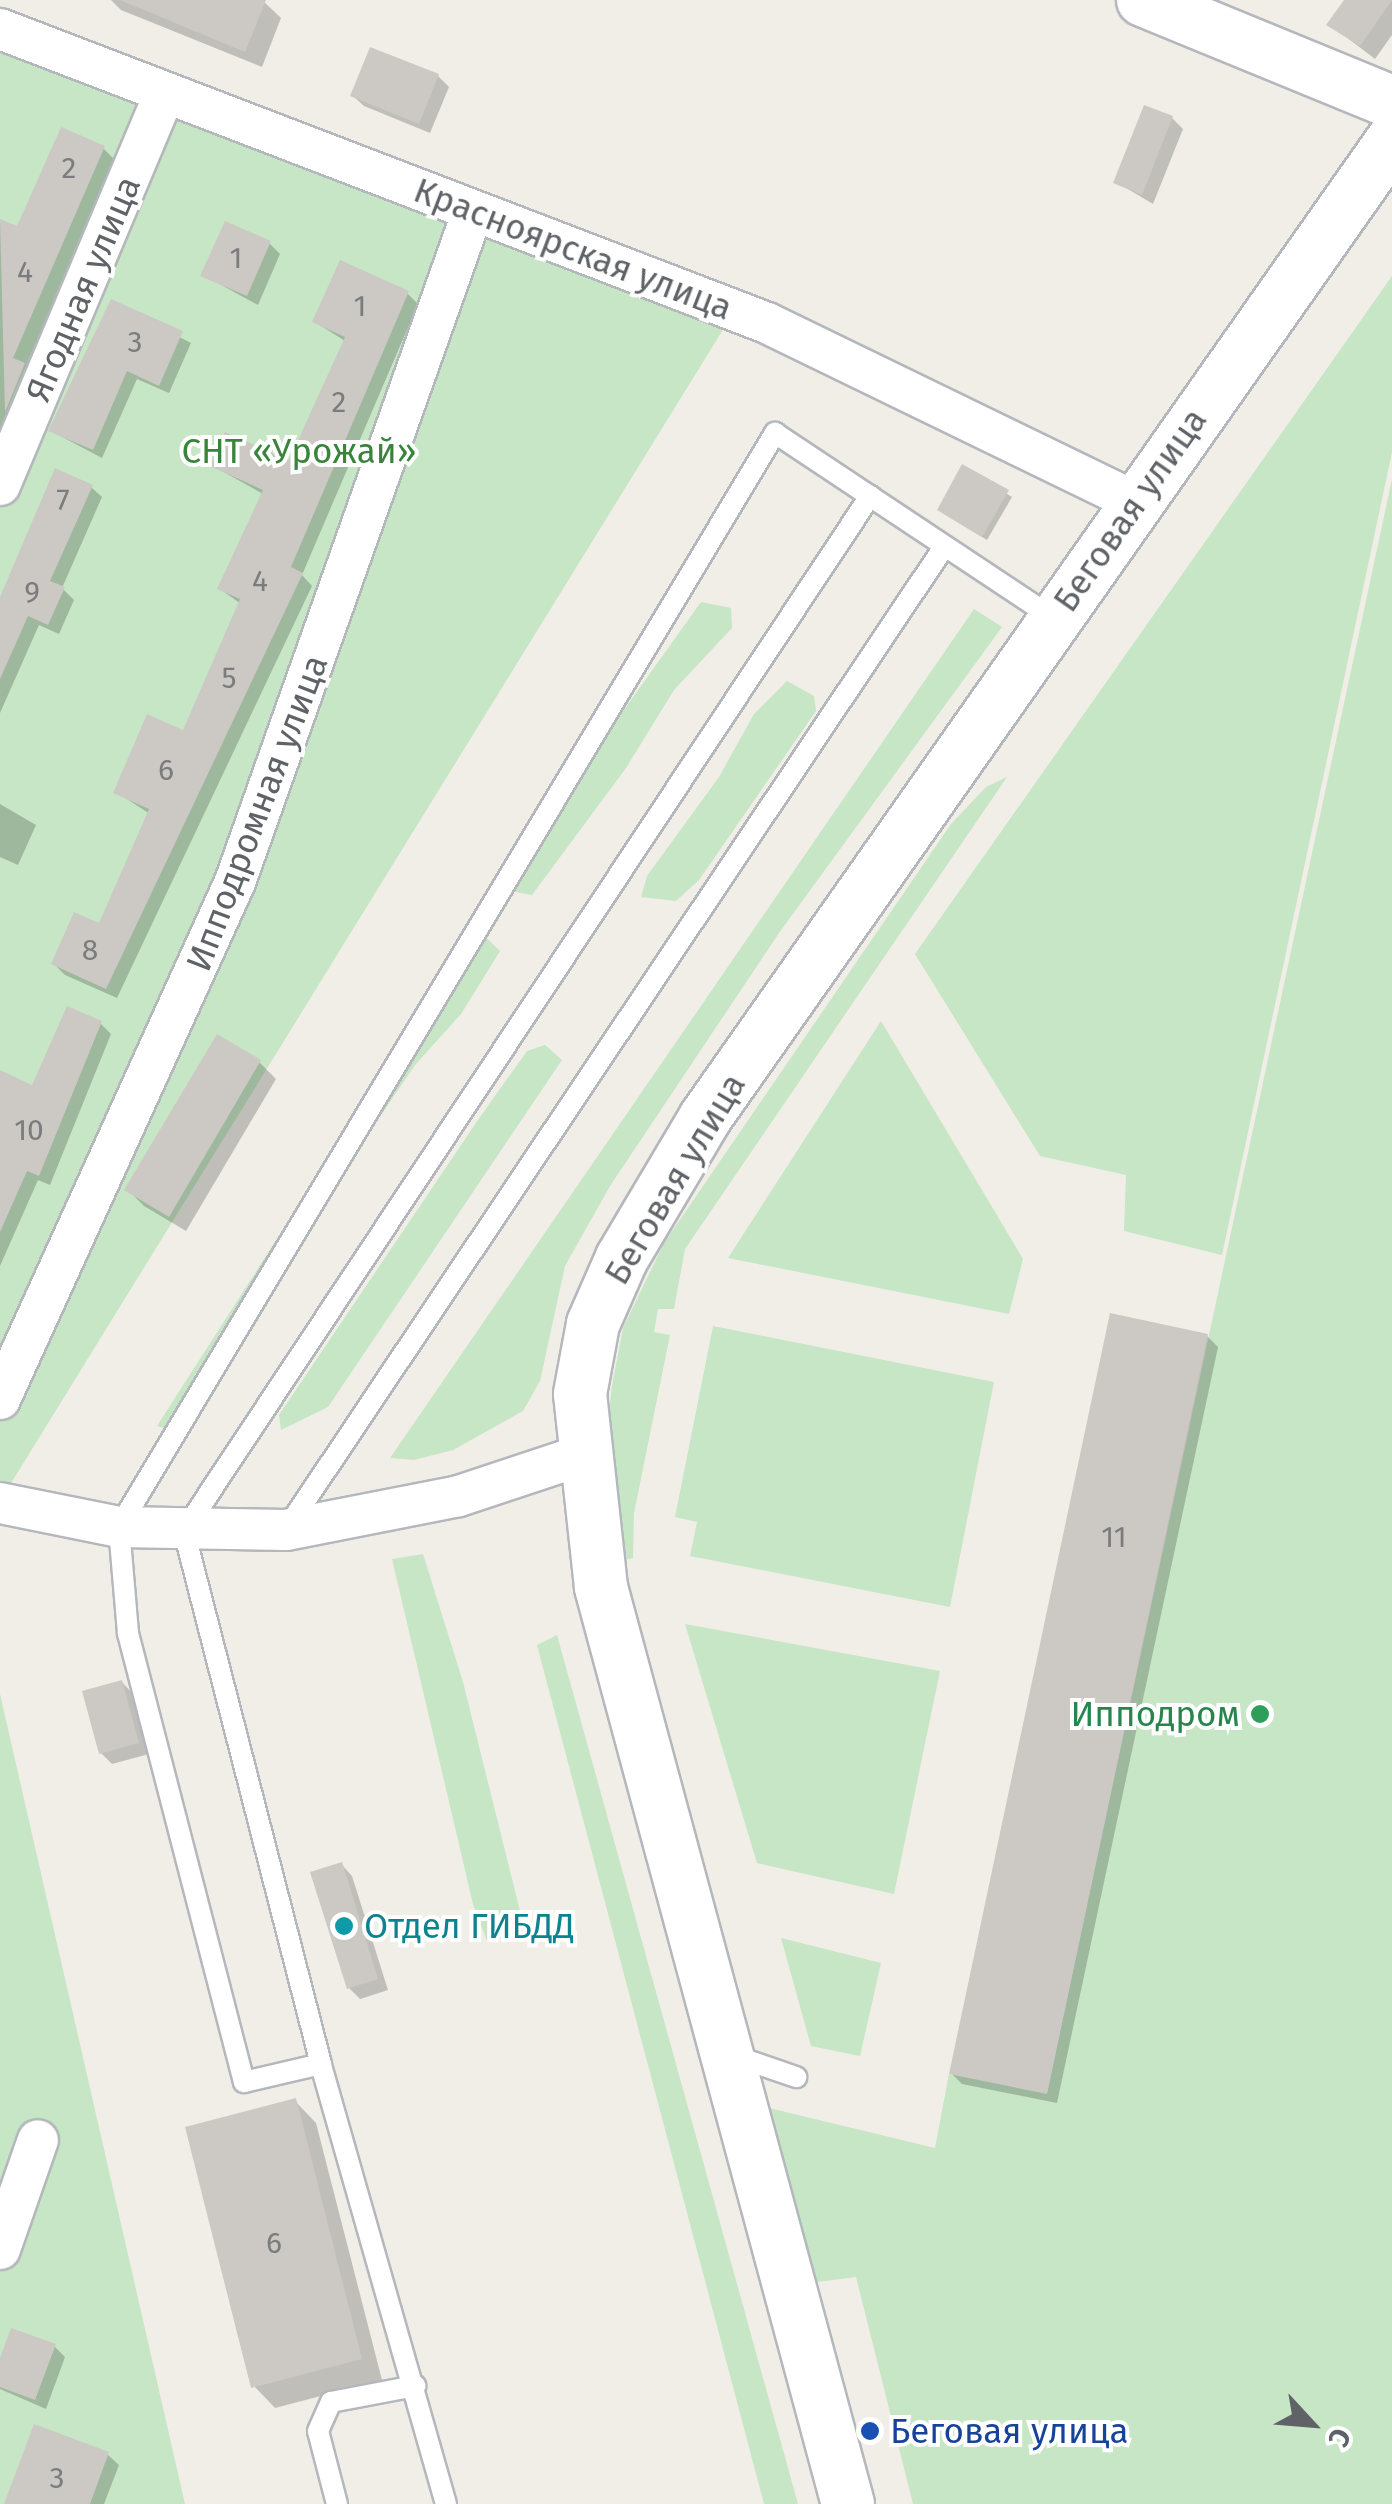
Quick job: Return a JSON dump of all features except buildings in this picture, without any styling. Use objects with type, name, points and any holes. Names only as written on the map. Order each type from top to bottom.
[{"type":"street","points":[[1143,0],[1392,102]]},
{"type":"street","name":"Красноярская улица","points":[[0,29],[767,323],[1133,501]]},
{"type":"street","name":"Ягодная улица","points":[[0,484],[166,93]]},
{"type":"street","name":"Беговая улица","points":[[848,2504],[601,1586],[582,1454],[580,1394],[592,1324],[658,1192],[1055,620],[1133,501],[1392,141]]},
{"type":"street","name":"Ипподромная улица","points":[[0,1399],[235,882],[473,211]]},
{"type":"street","points":[[0,1503],[119,1527],[286,1530],[458,1496],[582,1454]]},
{"type":"street","points":[[0,2249],[38,2140]]},
{"type":"lane","points":[[321,2064],[244,2082],[128,1634],[119,1527],[776,433],[1055,620]]},
{"type":"lane","points":[[446,2504],[321,2064],[184,1531],[870,496]]},
{"type":"lane","points":[[286,1530],[944,547]]},
{"type":"lane","points":[[727,2052],[796,2077]]},
{"type":"lane","points":[[336,2504],[318,2431],[331,2402],[415,2386]]},
{"type":"green space","name":"СНТ «Урожай»","points":[[0,9],[740,302],[0,1501]]},
{"type":"green space","points":[[1392,276],[1392,452],[1222,1255],[1124,1231],[1126,1175],[1040,1156],[915,954]]},
{"type":"green space","name":"Ипподром","points":[[1392,479],[1392,2504],[913,2504],[856,2277],[809,2283],[765,2107],[935,2148],[949,2074],[1047,2093]]},
{"type":"green space","points":[[701,602],[731,608],[732,628],[674,690],[626,768],[532,895],[505,890],[531,840]]},
{"type":"green space","points":[[974,609],[1002,627],[779,933],[610,1186],[565,1266],[540,1381],[523,1411],[453,1450],[414,1460],[390,1458]]},
{"type":"green space","points":[[787,681],[814,696],[816,711],[699,880],[676,901],[641,897],[647,876],[719,777],[754,714]]},
{"type":"green space","points":[[1007,777],[685,1249],[674,1309],[658,1309],[654,1332],[670,1335],[634,1513],[633,1558],[616,1561],[606,1439],[612,1386],[623,1328],[664,1243],[951,824],[986,787]]},
{"type":"green space","points":[[482,934],[500,951],[461,1014],[415,1065],[303,1230],[178,1432],[157,1426],[416,1022]]},
{"type":"green space","points":[[881,1021],[1023,1259],[1009,1314],[728,1258]]},
{"type":"green space","points":[[545,1045],[562,1060],[328,1407],[281,1430],[279,1415],[480,1117],[527,1051]]},
{"type":"green space","points":[[713,1326],[994,1382],[950,1607],[690,1556],[697,1522],[675,1517]]},
{"type":"green space","points":[[423,1554],[463,1682],[526,1935],[487,1941],[473,1904],[392,1559]]},
{"type":"green space","points":[[685,1624],[940,1671],[894,1894],[757,1863]]},
{"type":"green space","points":[[557,1635],[798,2504],[764,2504],[537,1645]]},
{"type":"green space","points":[[0,1694],[185,2504],[0,2504]]},
{"type":"green space","points":[[781,1938],[881,1963],[860,2056],[811,2046]]},
{"type":"place","name":"Ипподром","points":[[1260,1714]]},
{"type":"place","name":"Отдел ГИБДД","points":[[344,1926]]},
{"type":"place","name":"Беговая улица","points":[[870,2431]]}]
